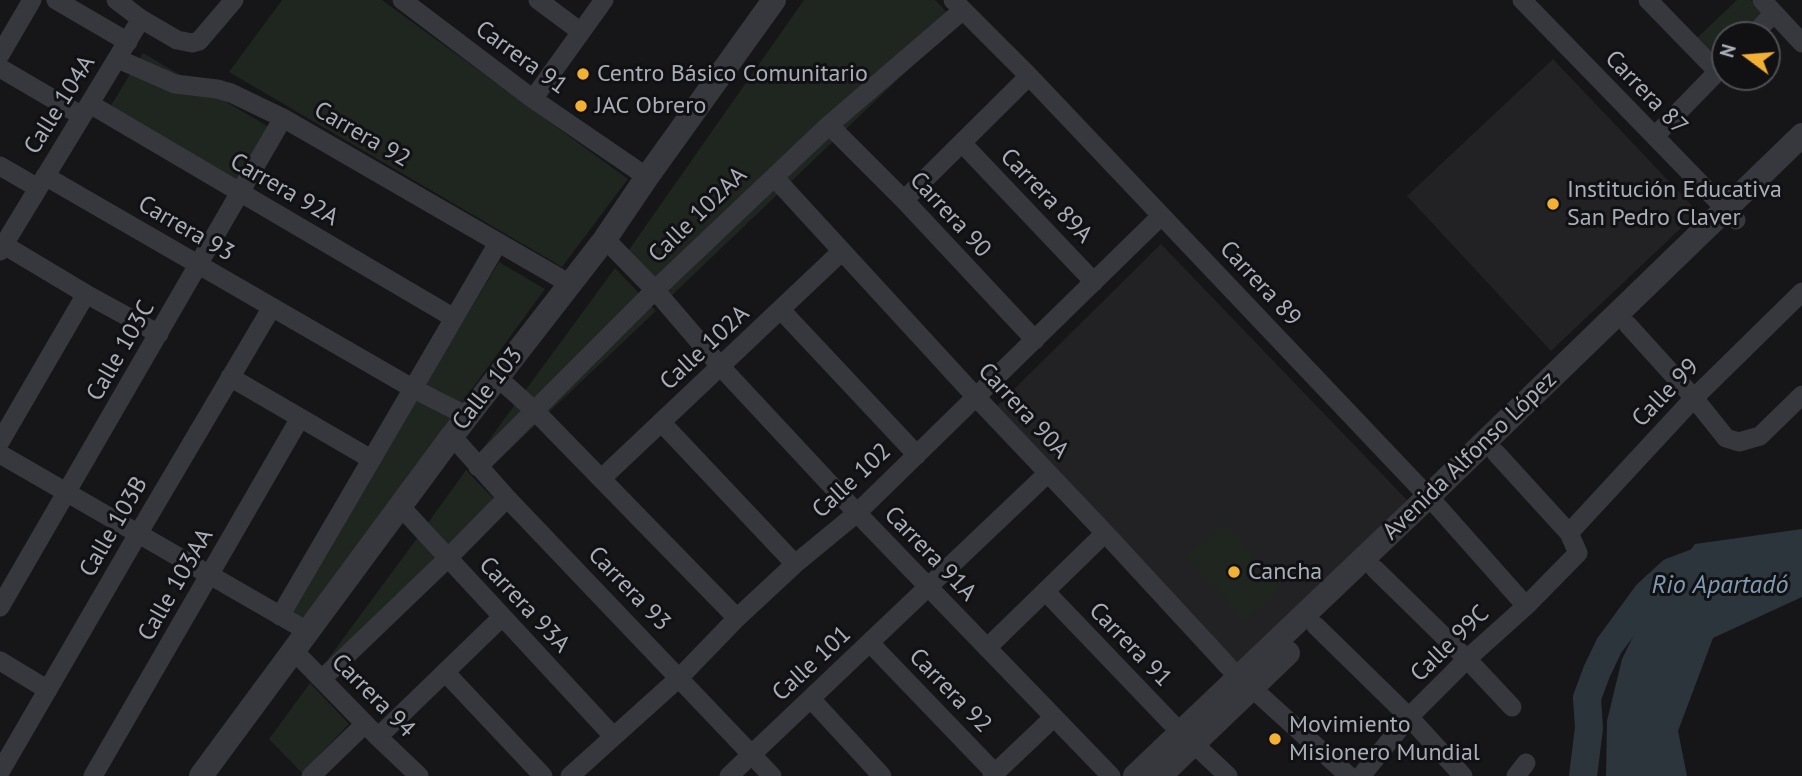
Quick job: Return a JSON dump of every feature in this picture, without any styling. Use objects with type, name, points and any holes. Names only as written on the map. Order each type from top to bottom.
[{"type":"street","points":[[0,55],[32,0]]},
{"type":"street","name":"Carrera 92","points":[[56,0],[123,50],[175,83],[231,93],[283,118],[570,284]]},
{"type":"street","points":[[116,0],[141,19],[177,40],[192,43],[199,41],[233,0]]},
{"type":"street","name":"Carrera 91","points":[[402,0],[533,99],[647,177]]},
{"type":"street","points":[[538,0],[581,32]]},
{"type":"street","points":[[533,99],[604,0]]},
{"type":"street","name":"Calle 103","points":[[201,776],[467,416],[605,239],[774,0]]},
{"type":"street","points":[[1648,0],[1711,59]]},
{"type":"street","name":"Carrera 87","points":[[1533,4],[1730,215]]},
{"type":"street","name":"Carrera 89","points":[[958,5],[1029,76],[1434,503],[1526,606]]},
{"type":"street","name":"Calle 102AA","points":[[478,467],[655,290],[958,5]]},
{"type":"street","points":[[1768,6],[1802,43]]},
{"type":"street","name":"Calle 104A","points":[[2,248],[141,19]]},
{"type":"street","name":"Carrera 92A","points":[[0,68],[86,110],[240,193],[454,318]]},
{"type":"street","points":[[904,200],[1029,76]]},
{"type":"street","points":[[1655,136],[1711,78]]},
{"type":"street","name":"Calle 103C","points":[[0,607],[283,118]]},
{"type":"street","name":"Carrera 90","points":[[829,125],[904,200],[1035,340]]},
{"type":"street","name":"Avenida Alfonso López","points":[[1245,682],[1316,626],[1375,569],[1434,503],[1496,453],[1628,325],[1802,135]]},
{"type":"street","name":"Carrera 89A","points":[[962,143],[1094,282]]},
{"type":"street","name":"Avenida Alfonso López","points":[[1135,776],[1187,738],[1730,215],[1802,156]]},
{"type":"street","name":"Carrera 93","points":[[0,166],[42,182],[199,265],[412,388],[467,416]]},
{"type":"street","name":"Carrera 90A","points":[[774,177],[976,397],[1245,682],[1347,774]]},
{"type":"street","name":"Calle 102","points":[[570,776],[680,677],[737,618],[795,564],[857,513],[1161,216]]},
{"type":"street","name":"Carrera 91A","points":[[605,239],[655,290],[720,367],[857,513],[1111,776]]},
{"type":"street","points":[[280,616],[498,243]]},
{"type":"street","points":[[2,248],[159,334]]},
{"type":"street","name":"Calle 102A","points":[[601,479],[841,252]]},
{"type":"street","name":"Calle 99","points":[[1569,533],[1694,398],[1802,292]]},
{"type":"street","points":[[0,442],[86,294]]},
{"type":"street","name":"Calle 103B","points":[[1,774],[272,307]]},
{"type":"street","points":[[780,310],[917,455]]},
{"type":"street","points":[[1628,325],[1726,438],[1739,442],[1760,436],[1802,395]]},
{"type":"street","points":[[230,377],[371,459]]},
{"type":"street","points":[[498,377],[535,411],[737,618]]},
{"type":"street","name":"Calle 103AA","points":[[93,776],[300,418]]},
{"type":"street","points":[[661,422],[795,564]]},
{"type":"street","name":"Carrera 93","points":[[452,436],[507,498],[772,776]]},
{"type":"street","points":[[1496,453],[1569,533]]},
{"type":"street","name":"Carrera 94","points":[[0,454],[280,616],[300,641],[322,679],[371,731],[419,776]]},
{"type":"street","name":"Calle 101","points":[[729,776],[1048,473]]},
{"type":"street","points":[[322,679],[507,498]]},
{"type":"street","name":"Carrera 93A","points":[[401,507],[613,736]]},
{"type":"street","points":[[987,648],[1105,533]]},
{"type":"street","name":"Calle 99C","points":[[1347,774],[1526,606],[1577,553],[1569,533]]},
{"type":"street","points":[[1375,569],[1513,707]]},
{"type":"street","name":"Carrera 91","points":[[1045,591],[1187,738],[1228,776]]},
{"type":"street","points":[[311,776],[445,672],[502,617]]},
{"type":"street","points":[[1316,626],[1409,717],[1463,776]]},
{"type":"street","name":"Carrera 92","points":[[870,643],[993,774]]},
{"type":"street","points":[[0,661],[48,690]]},
{"type":"street","points":[[445,672],[543,776]]},
{"type":"street","points":[[811,699],[882,776]]},
{"type":"street","points":[[993,774],[1053,718]]},
{"type":"street","name":"Avenida Alfonso López","points":[[1160,776],[1187,738]]},
{"type":"shaded area","points":[[282,0],[382,0],[628,179],[562,267],[229,72]]},
{"type":"shaded area","points":[[804,0],[935,0],[957,23],[668,299],[626,254]]},
{"type":"shaded area","points":[[1737,0],[1751,0],[1767,17],[1763,21],[1715,21]]},
{"type":"shaded area","points":[[1711,25],[1711,53],[1697,38]]},
{"type":"shaded area","points":[[143,53],[269,127],[237,181],[110,107]]},
{"type":"shaded area","name":"Institución Educativa San Pedro Claver","points":[[1553,59],[1698,212],[1551,351],[1407,196]]},
{"type":"shaded area","points":[[1161,244],[1408,501],[1240,665],[993,410]]},
{"type":"shaded area","points":[[499,262],[545,289],[303,620],[288,611]]},
{"type":"shaded area","points":[[615,268],[656,311],[490,468],[478,455]]},
{"type":"shaded area","points":[[466,470],[494,499],[448,545],[428,523]]},
{"type":"shaded area","name":"Cancha","points":[[1223,523],[1281,587],[1245,620],[1187,556]]},
{"type":"shaded area","points":[[418,537],[437,558],[333,664],[328,659]]},
{"type":"shaded area","points":[[310,683],[349,724],[302,773],[269,739]]},
{"type":"water","name":"Rio Apartadó","points":[[1802,529],[1802,597],[1713,638],[1678,731],[1687,776],[1606,776],[1607,721],[1622,659],[1649,604],[1695,544]]},
{"type":"waterway","points":[[1583,776],[1589,728],[1587,698],[1609,646],[1647,594],[1671,572],[1709,561]]},
{"type":"place","name":"Centro Básico Comunitario","points":[[583,74]]},
{"type":"place","name":"JAC Obrero","points":[[581,106]]},
{"type":"place","name":"Institución Educativa San Pedro Claver","points":[[1553,204]]},
{"type":"place","name":"Cancha","points":[[1234,572]]},
{"type":"place","name":"Movimiento Misionero Mundial","points":[[1275,739]]}]
